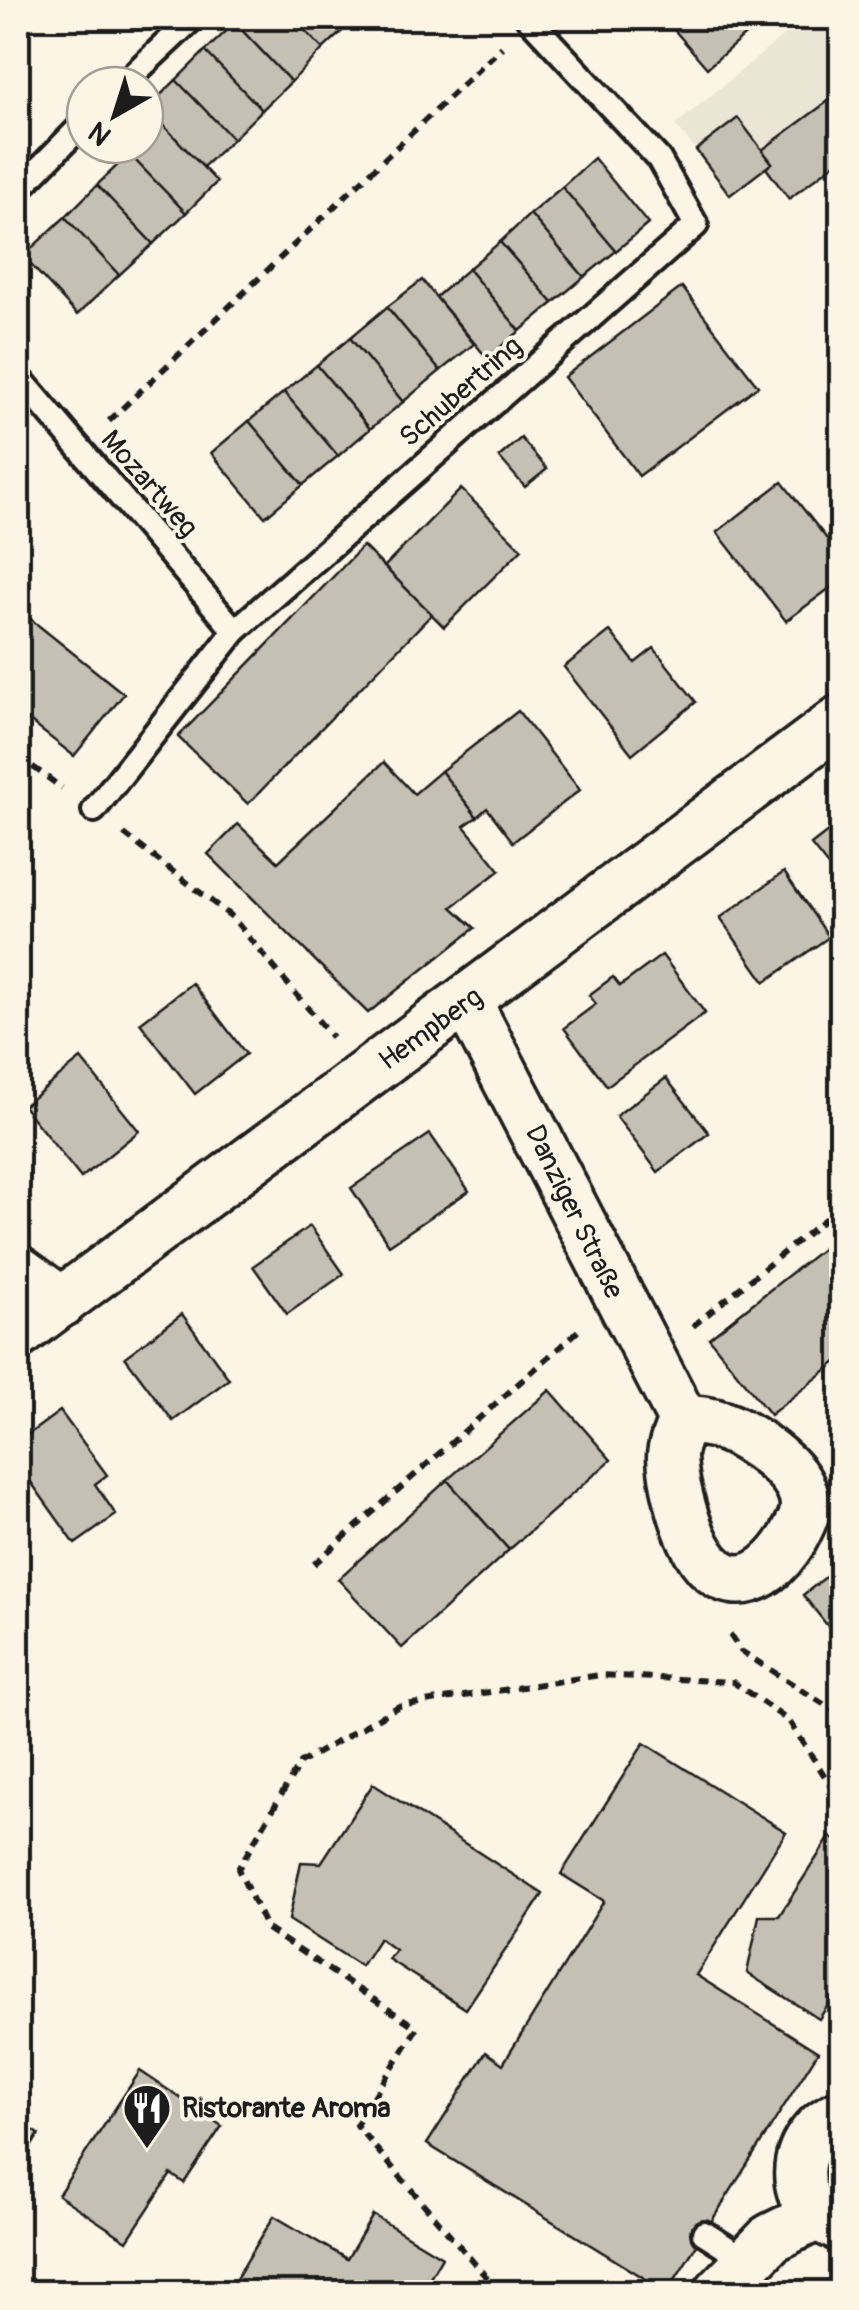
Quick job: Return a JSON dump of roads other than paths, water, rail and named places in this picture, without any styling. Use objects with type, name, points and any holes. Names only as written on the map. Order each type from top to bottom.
[{"type":"street","name":"Hempberg","points":[[18,1334],[842,720]]},
{"type":"street","name":"Danziger Straße","points":[[467,1002],[649,1362],[683,1420]]},
{"type":"street","points":[[18,1270],[62,1302]]},
{"type":"street","points":[[830,2221],[806,2201],[797,2165],[812,2131],[842,2114]]},
{"type":"street","points":[[734,2277],[771,2238],[830,2221]]},
{"type":"lane","points":[[143,65],[193,18]]},
{"type":"lane","name":"Schubertring","points":[[94,810],[235,631],[696,225],[660,159],[529,19]]},
{"type":"lane","points":[[18,190],[65,142]]},
{"type":"lane","name":"Mozartweg","points":[[18,376],[235,631]]},
{"type":"lane","points":[[704,2233],[734,2277]]},
{"type":"place","name":"Ristorante Aroma","points":[[147,2150]]}]
